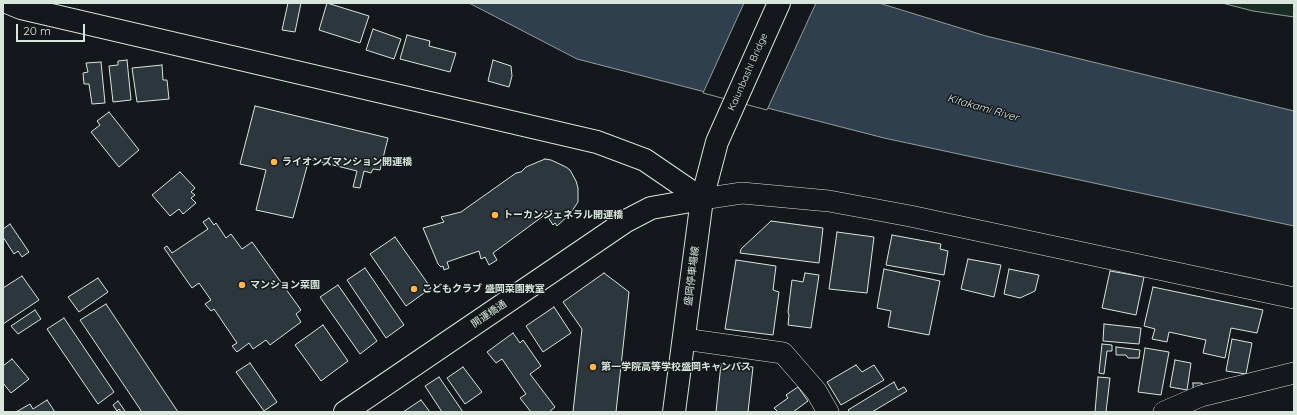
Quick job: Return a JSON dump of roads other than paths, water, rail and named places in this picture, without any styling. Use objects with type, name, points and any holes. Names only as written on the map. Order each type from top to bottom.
[{"type":"street","points":[[9,3],[21,8],[597,142],[645,160],[702,199],[742,193],[829,201],[910,216],[1294,298]]},
{"type":"street","name":"Kaiunbashi Bridge","points":[[717,142],[779,3]]},
{"type":"street","name":"盛岡停車場線","points":[[674,412],[702,199],[717,142]]},
{"type":"street","name":"開運橋通","points":[[345,412],[626,221],[650,208],[702,199]]},
{"type":"street","points":[[684,339],[783,353],[816,391],[828,412]]},
{"type":"street","points":[[1164,412],[1201,396],[1294,373]]},
{"type":"water","name":"Kitakami River","points":[[469,3],[879,3],[986,36],[1294,111],[1294,226],[884,138],[577,59]]},
{"type":"place","name":"ライオンズマンション開運橋","points":[[274,162]]},
{"type":"place","name":"トーカンジェネラル開運橋","points":[[495,215]]},
{"type":"place","name":"マンション菜園","points":[[242,285]]},
{"type":"place","name":"こどもクラブ 盛岡菜園教室","points":[[414,289]]},
{"type":"place","name":"第一学院高等学校盛岡キャンパス","points":[[593,367]]}]
